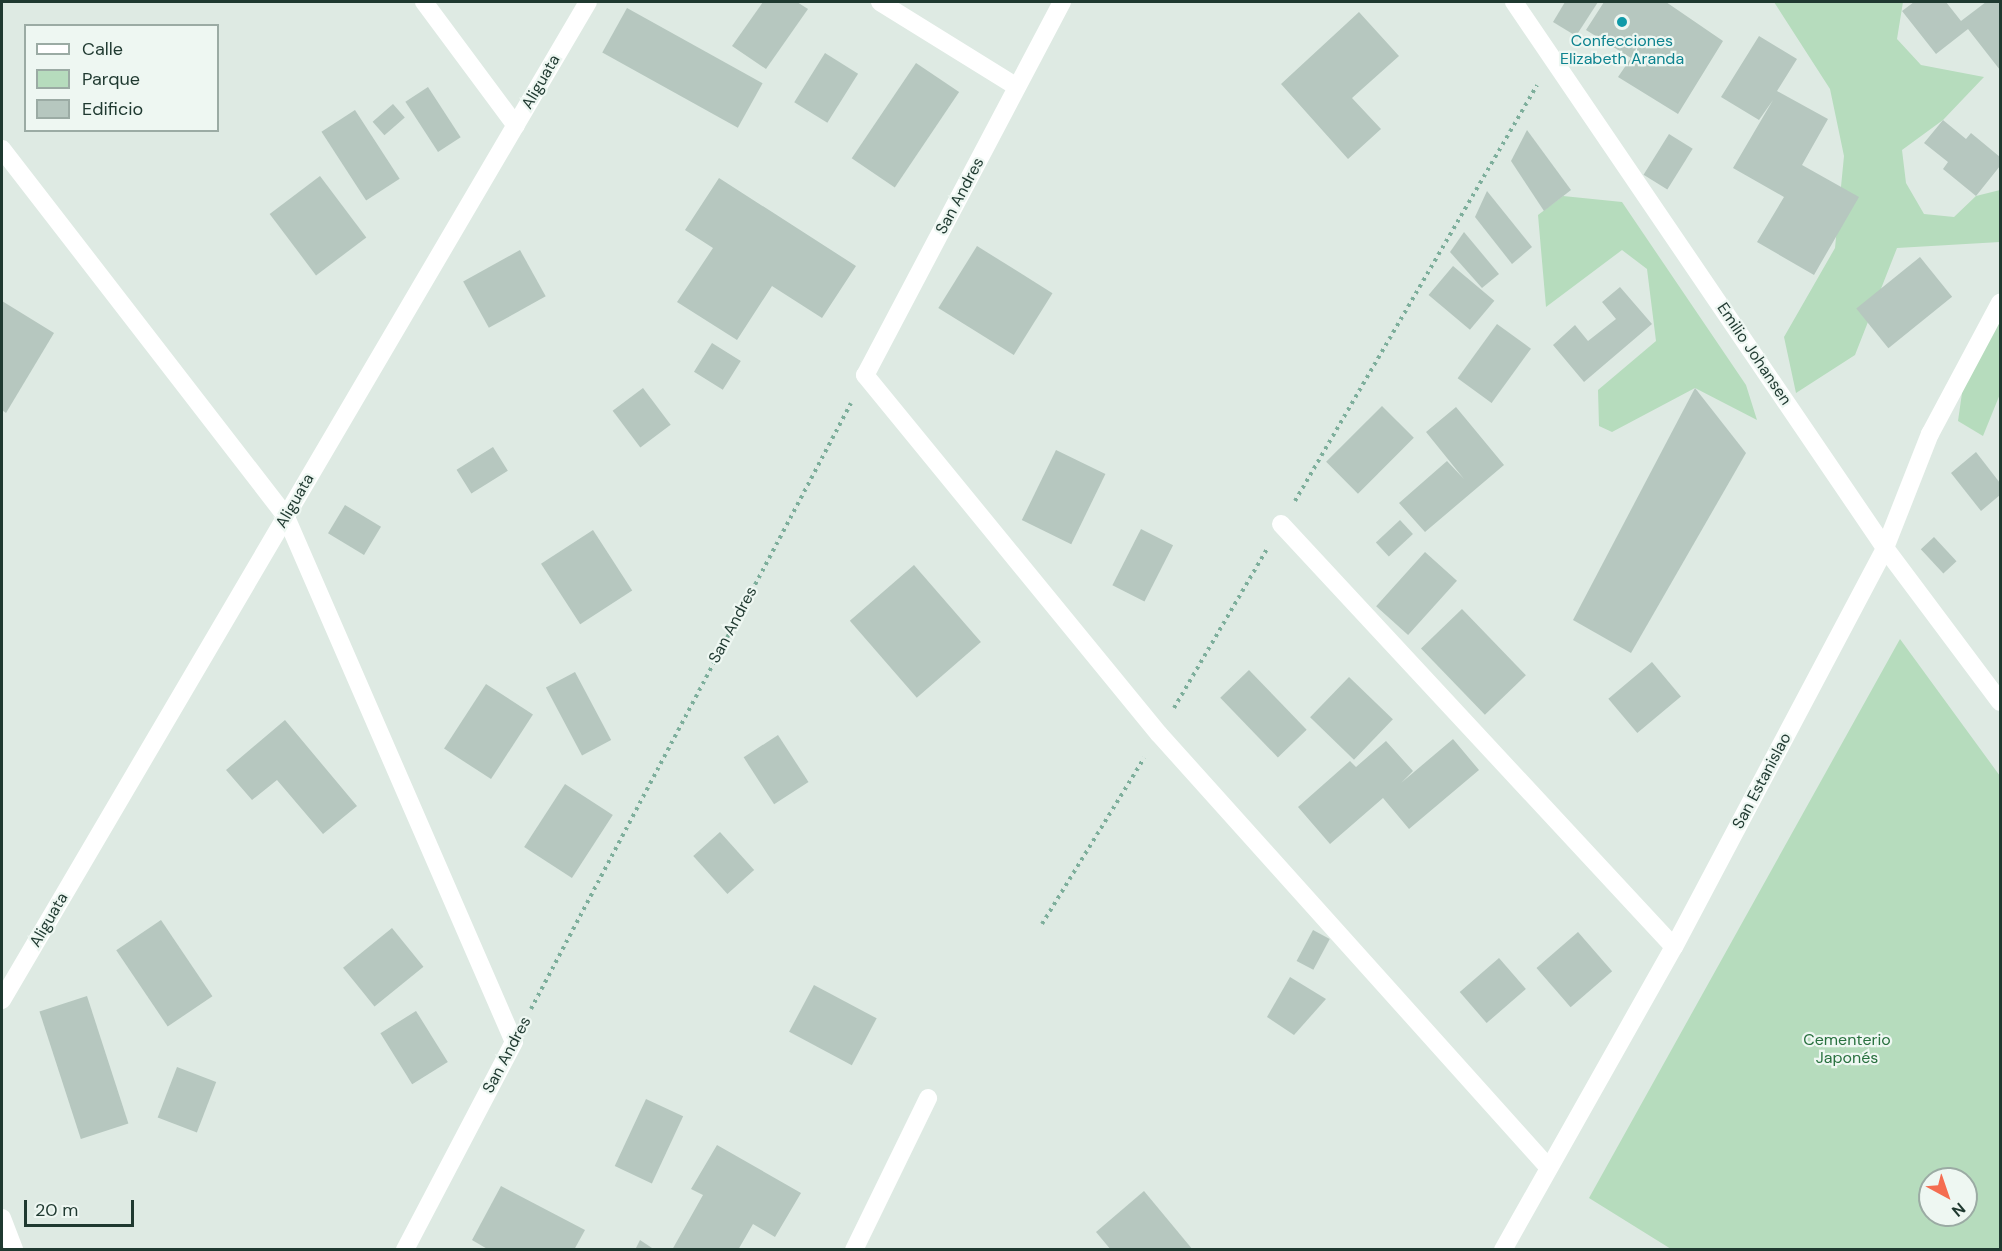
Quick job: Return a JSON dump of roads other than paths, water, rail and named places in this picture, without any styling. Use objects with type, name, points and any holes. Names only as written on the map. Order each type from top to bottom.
[{"type":"street","points":[[424,2],[516,126]]},
{"type":"street","name":"Aliguata","points":[[2,1000],[588,2]]},
{"type":"street","points":[[880,2],[1017,87]]},
{"type":"street","name":"San Andres","points":[[1062,2],[865,375],[1159,734],[1549,1168]]},
{"type":"street","name":"Emilio Johansen","points":[[1514,2],[1553,56],[1885,548],[2001,702]]},
{"type":"street","points":[[2,148],[286,517]]},
{"type":"street","name":"San Estanislao","points":[[1503,1250],[1674,947],[1885,548],[1926,443],[2001,303]]},
{"type":"street","name":"San Andres","points":[[286,517],[514,1042],[405,1250]]},
{"type":"street","points":[[1281,524],[1674,947]]},
{"type":"street","points":[[854,1250],[927,1098]]},
{"type":"street","points":[[2,1218],[14,1250]]},
{"type":"place","name":"Confecciones Elizabeth Aranda","points":[[1622,22]]},
{"type":"park label","name":"Cementerio Japonés","points":[[1847,1049]]}]
